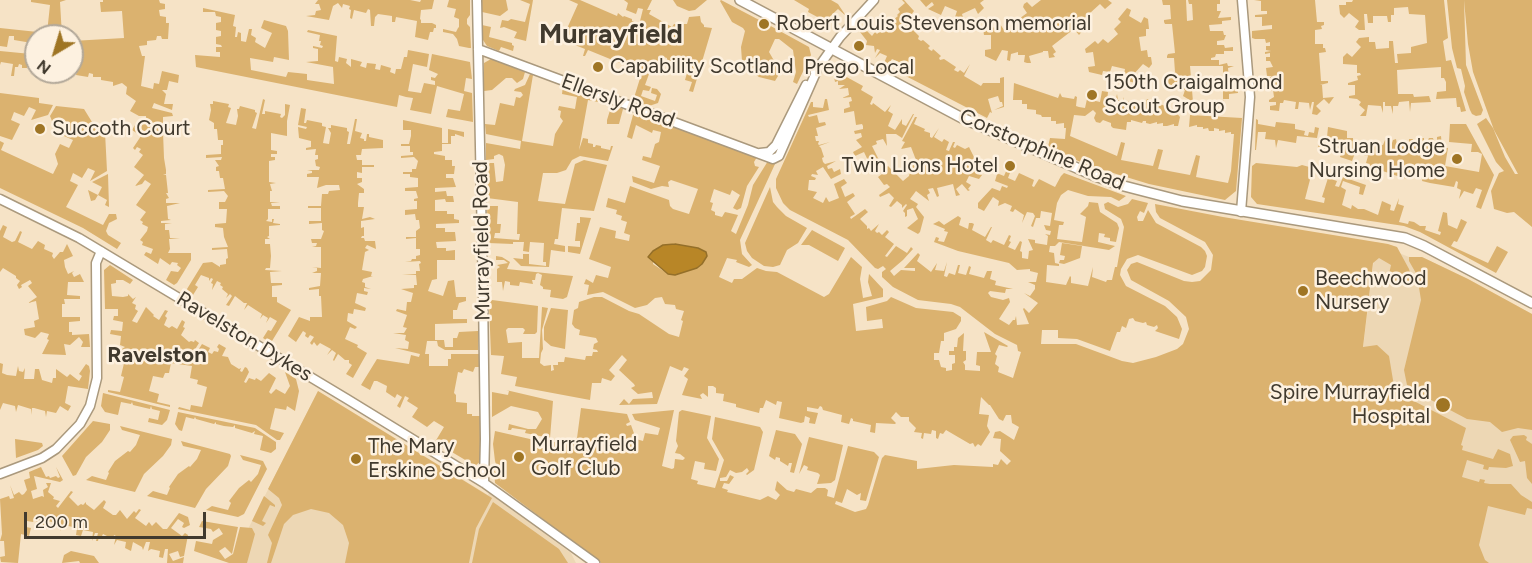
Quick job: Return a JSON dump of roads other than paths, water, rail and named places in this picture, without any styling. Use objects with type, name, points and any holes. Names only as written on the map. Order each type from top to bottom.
[{"type":"main road","name":"Corstorphine Road","points":[[740,0],[962,118],[1083,171],[1112,182],[1163,196],[1241,212],[1405,238],[1532,303]]},
{"type":"street","name":"Murrayfield Road","points":[[477,0],[484,483]]},
{"type":"street","name":"Ellersly Road","points":[[478,49],[758,153],[769,152],[776,145],[801,94],[831,49],[874,0]]},
{"type":"street","points":[[1241,212],[1250,97],[1242,0]]},
{"type":"street","name":"Ravelston Dykes","points":[[0,199],[101,251],[484,483],[595,563]]},
{"type":"street","points":[[0,474],[53,452],[76,429],[88,410],[97,378],[96,264],[101,251]]},
{"type":"place","name":"Robert Louis Stevenson memorial","points":[[764,24]]},
{"type":"place","name":"Prego Local","points":[[859,46]]},
{"type":"place","name":"Capability Scotland","points":[[598,67]]},
{"type":"place","name":"150th Craigalmond Scout Group","points":[[1092,95]]},
{"type":"place","name":"Succoth Court","points":[[40,129]]},
{"type":"place","name":"Struan Lodge Nursing Home","points":[[1457,159]]},
{"type":"place","name":"Twin Lions Hotel","points":[[1010,166]]},
{"type":"place","name":"Beechwood Nursery","points":[[1303,291]]},
{"type":"place","name":"Spire Murrayfield Hospital","points":[[1443,405]]},
{"type":"place","name":"Murrayfield Golf Club","points":[[519,457]]},
{"type":"place","name":"The Mary Erskine School","points":[[356,459]]},
{"type":"district","name":"Murrayfield","points":[[611,35]]},
{"type":"district","name":"Ravelston","points":[[157,356]]}]
